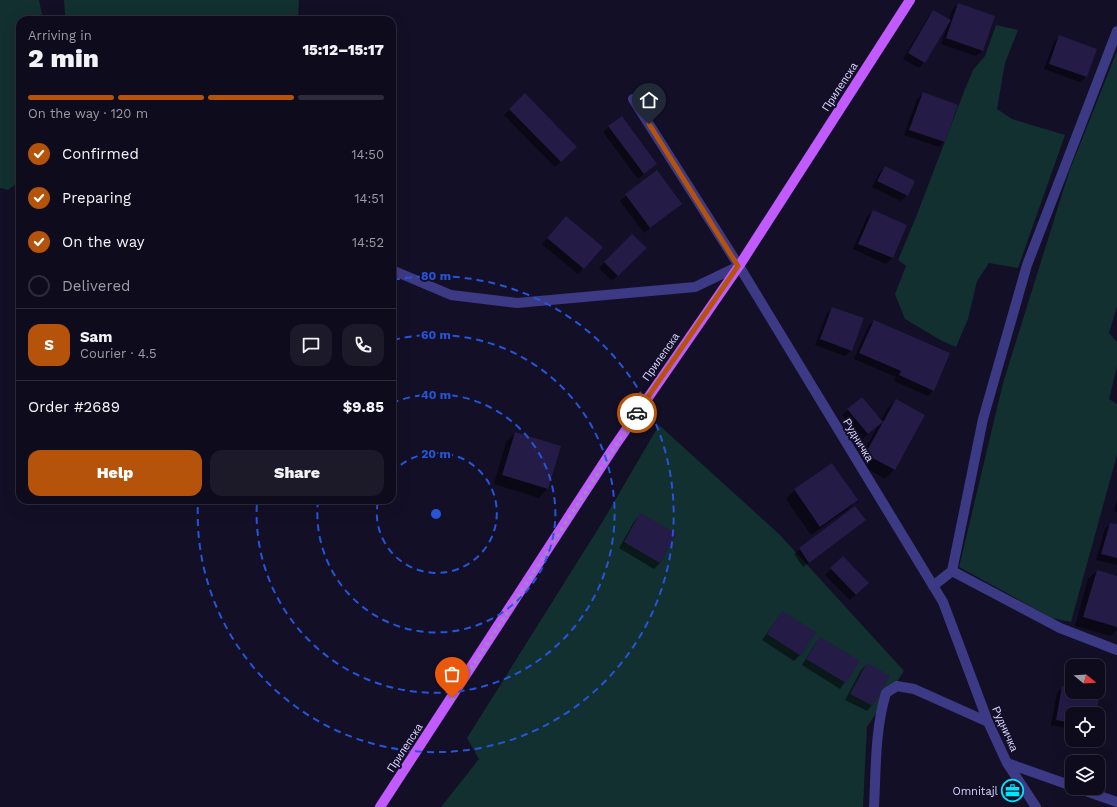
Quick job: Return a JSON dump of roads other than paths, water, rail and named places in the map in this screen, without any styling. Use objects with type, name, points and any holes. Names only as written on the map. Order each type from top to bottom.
[{"type":"main road","name":"Прилепска","points":[[380,807],[614,447],[738,266],[910,0]]},
{"type":"street","points":[[933,586],[952,571],[983,419],[1027,265],[1117,31]]},
{"type":"street","name":"Рудничка","points":[[633,98],[738,266],[943,602],[988,722],[1008,763],[1036,807]]},
{"type":"street","points":[[396,272],[451,294],[518,303],[695,287],[738,266]]},
{"type":"street","points":[[952,571],[1060,628],[1117,650]]},
{"type":"street","points":[[874,807],[876,758],[882,708],[886,693],[897,686],[914,689],[988,722]]},
{"type":"street","points":[[1008,763],[1065,783]]},
{"type":"street","points":[[1097,795],[1117,802]]},
{"type":"place","name":"Omnitajl","points":[[1013,791]]}]
